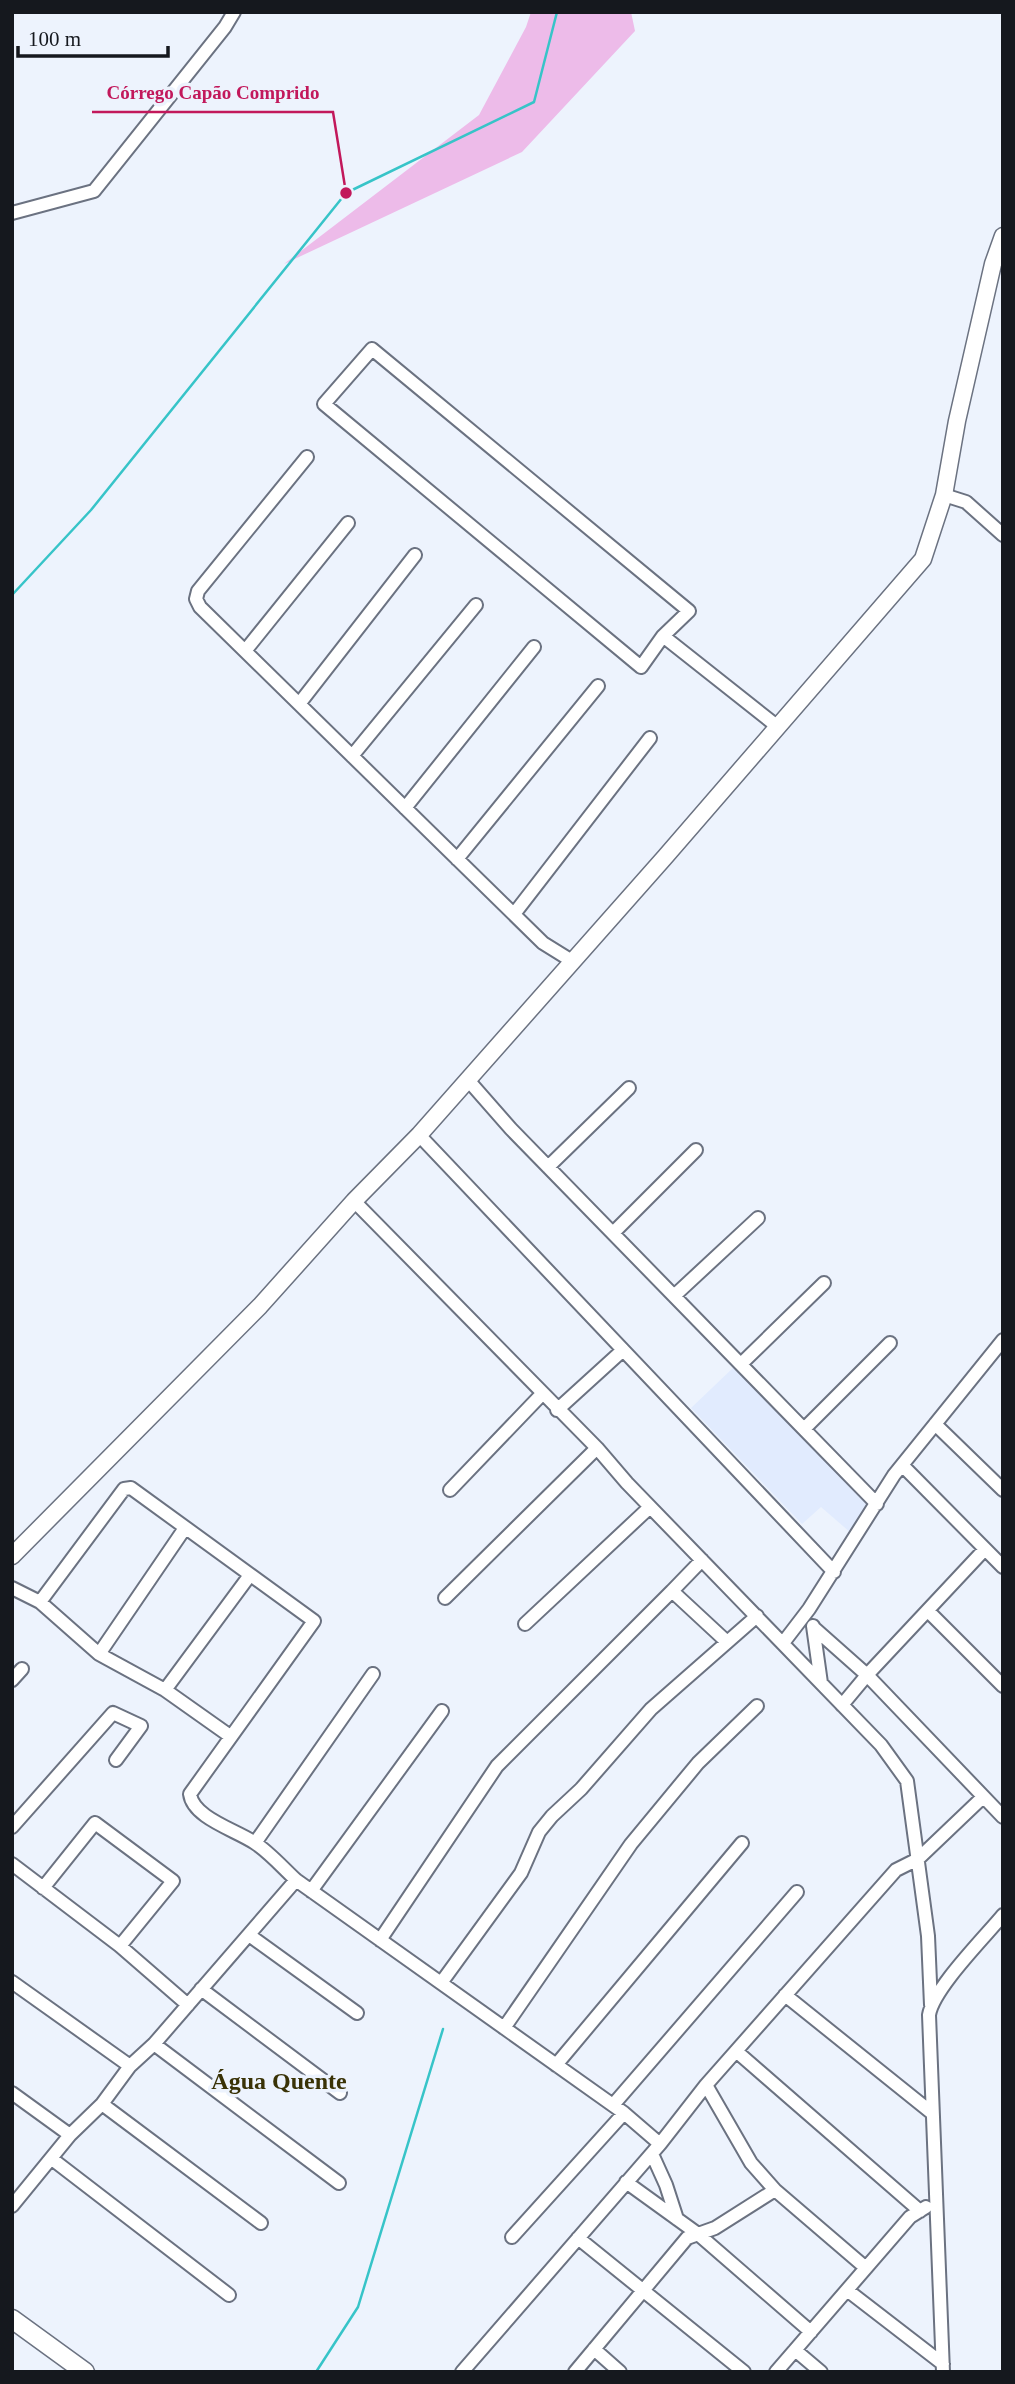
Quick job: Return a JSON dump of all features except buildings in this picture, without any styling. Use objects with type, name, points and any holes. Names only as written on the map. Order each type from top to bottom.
[{"type":"main road","points":[[12,2319],[85,2372]]},
{"type":"street","points":[[12,213],[94,191],[225,27],[234,12]]},
{"type":"street","points":[[12,1556],[260,1306],[354,1200],[419,1135],[923,559],[944,495],[957,421],[990,277],[1003,236]]},
{"type":"street","points":[[372,349],[689,611],[663,636],[641,667],[324,404],[372,349]]},
{"type":"street","points":[[307,457],[198,591],[196,599],[200,607],[543,943],[572,961]]},
{"type":"street","points":[[944,495],[966,502],[1003,535]]},
{"type":"street","points":[[245,651],[348,523]]},
{"type":"street","points":[[299,704],[415,555]]},
{"type":"street","points":[[352,756],[476,605]]},
{"type":"street","points":[[663,636],[778,727]]},
{"type":"street","points":[[405,808],[534,647]]},
{"type":"street","points":[[457,859],[598,686]]},
{"type":"street","points":[[514,914],[650,738]]},
{"type":"street","points":[[468,1080],[548,1167],[877,1504]]},
{"type":"street","points":[[548,1167],[629,1088]]},
{"type":"street","points":[[419,1135],[834,1572]]},
{"type":"street","points":[[613,1233],[696,1150]]},
{"type":"street","points":[[354,1200],[597,1448],[650,1507],[881,1745],[907,1781],[928,1936],[935,2202],[943,2368]]},
{"type":"street","points":[[674,1296],[758,1218]]},
{"type":"street","points":[[741,1364],[824,1283]]},
{"type":"street","points":[[783,1643],[834,1572],[902,1465],[1003,1340]]},
{"type":"street","points":[[804,1429],[890,1343]]},
{"type":"street","points":[[557,1410],[623,1350]]},
{"type":"street","points":[[993,1353],[1003,1362]]},
{"type":"street","points":[[450,1490],[542,1394]]},
{"type":"street","points":[[935,1424],[1003,1490]]},
{"type":"street","points":[[445,1598],[597,1448]]},
{"type":"street","points":[[902,1465],[1003,1567]]},
{"type":"street","points":[[40,1602],[124,1489],[131,1488],[314,1621],[190,1794],[191,1801],[202,1813],[255,1843],[311,1891],[619,2109],[656,2149],[677,2219]]},
{"type":"street","points":[[525,1625],[650,1507]]},
{"type":"street","points":[[99,1654],[185,1528]]},
{"type":"street","points":[[842,1705],[985,1549]]},
{"type":"street","points":[[380,1940],[497,1766],[702,1560]]},
{"type":"street","points":[[165,1690],[250,1574]]},
{"type":"street","points":[[12,1588],[40,1602],[99,1654],[165,1690],[230,1736]]},
{"type":"street","points":[[672,1591],[727,1642]]},
{"type":"street","points":[[809,1609],[821,1683]]},
{"type":"street","points":[[928,1611],[1003,1686]]},
{"type":"street","points":[[441,1983],[521,1873],[539,1832],[552,1816],[581,1789],[651,1709],[757,1616]]},
{"type":"street","points":[[814,1629],[867,1675],[1003,1817]]},
{"type":"street","points":[[12,1680],[22,1670]]},
{"type":"street","points":[[255,1843],[373,1674]]},
{"type":"street","points":[[504,2028],[631,1844],[698,1763],[757,1706]]},
{"type":"street","points":[[311,1891],[442,1711]]},
{"type":"street","points":[[12,1827],[113,1713],[141,1726],[116,1760]]},
{"type":"street","points":[[462,2372],[656,2149],[706,2085],[896,1870],[918,1859],[983,1797]]},
{"type":"street","points":[[43,1888],[95,1823],[173,1881],[120,1946]]},
{"type":"street","points":[[556,2065],[743,1843]]},
{"type":"street","points":[[12,1864],[120,1946],[188,2005]]},
{"type":"street","points":[[12,2206],[70,2135],[102,2104],[130,2066],[154,2044],[296,1880]]},
{"type":"street","points":[[513,2238],[797,1892]]},
{"type":"street","points":[[931,2005],[1003,1915]]},
{"type":"street","points":[[249,1935],[357,2013]]},
{"type":"street","points":[[12,1982],[130,2066]]},
{"type":"street","points":[[201,1989],[340,2093]]},
{"type":"street","points":[[785,1995],[932,2113]]},
{"type":"street","points":[[154,2044],[339,2183]]},
{"type":"street","points":[[736,2051],[920,2211]]},
{"type":"street","points":[[706,2085],[751,2163],[775,2190],[866,2268]]},
{"type":"street","points":[[12,2092],[70,2135]]},
{"type":"street","points":[[102,2104],[261,2223]]},
{"type":"street","points":[[52,2159],[229,2295]]},
{"type":"street","points":[[626,2182],[698,2234],[811,2332]]},
{"type":"street","points":[[575,2372],[687,2238],[715,2228],[775,2190]]},
{"type":"street","points":[[776,2372],[910,2217],[935,2202]]},
{"type":"street","points":[[578,2238],[744,2372]]},
{"type":"street","points":[[848,2290],[943,2368]]},
{"type":"street","points":[[594,2349],[620,2372]]},
{"type":"street","points":[[795,2350],[821,2372]]},
{"type":"shaded area","points":[[531,12],[631,12],[635,31],[522,152],[284,264],[479,115],[526,27]]},
{"type":"shaded area","points":[[734,1367],[868,1505],[851,1533],[821,1507],[802,1524],[691,1408]]},
{"type":"waterway","points":[[12,595],[91,510],[346,193],[534,102],[557,12]]},
{"type":"waterway","points":[[316,2372],[358,2307],[443,2029]]},
{"type":"place","name":"Córrego Capão Comprido","points":[[346,193]]},
{"type":"district","name":"Água Quente","points":[[279,2081]]}]
